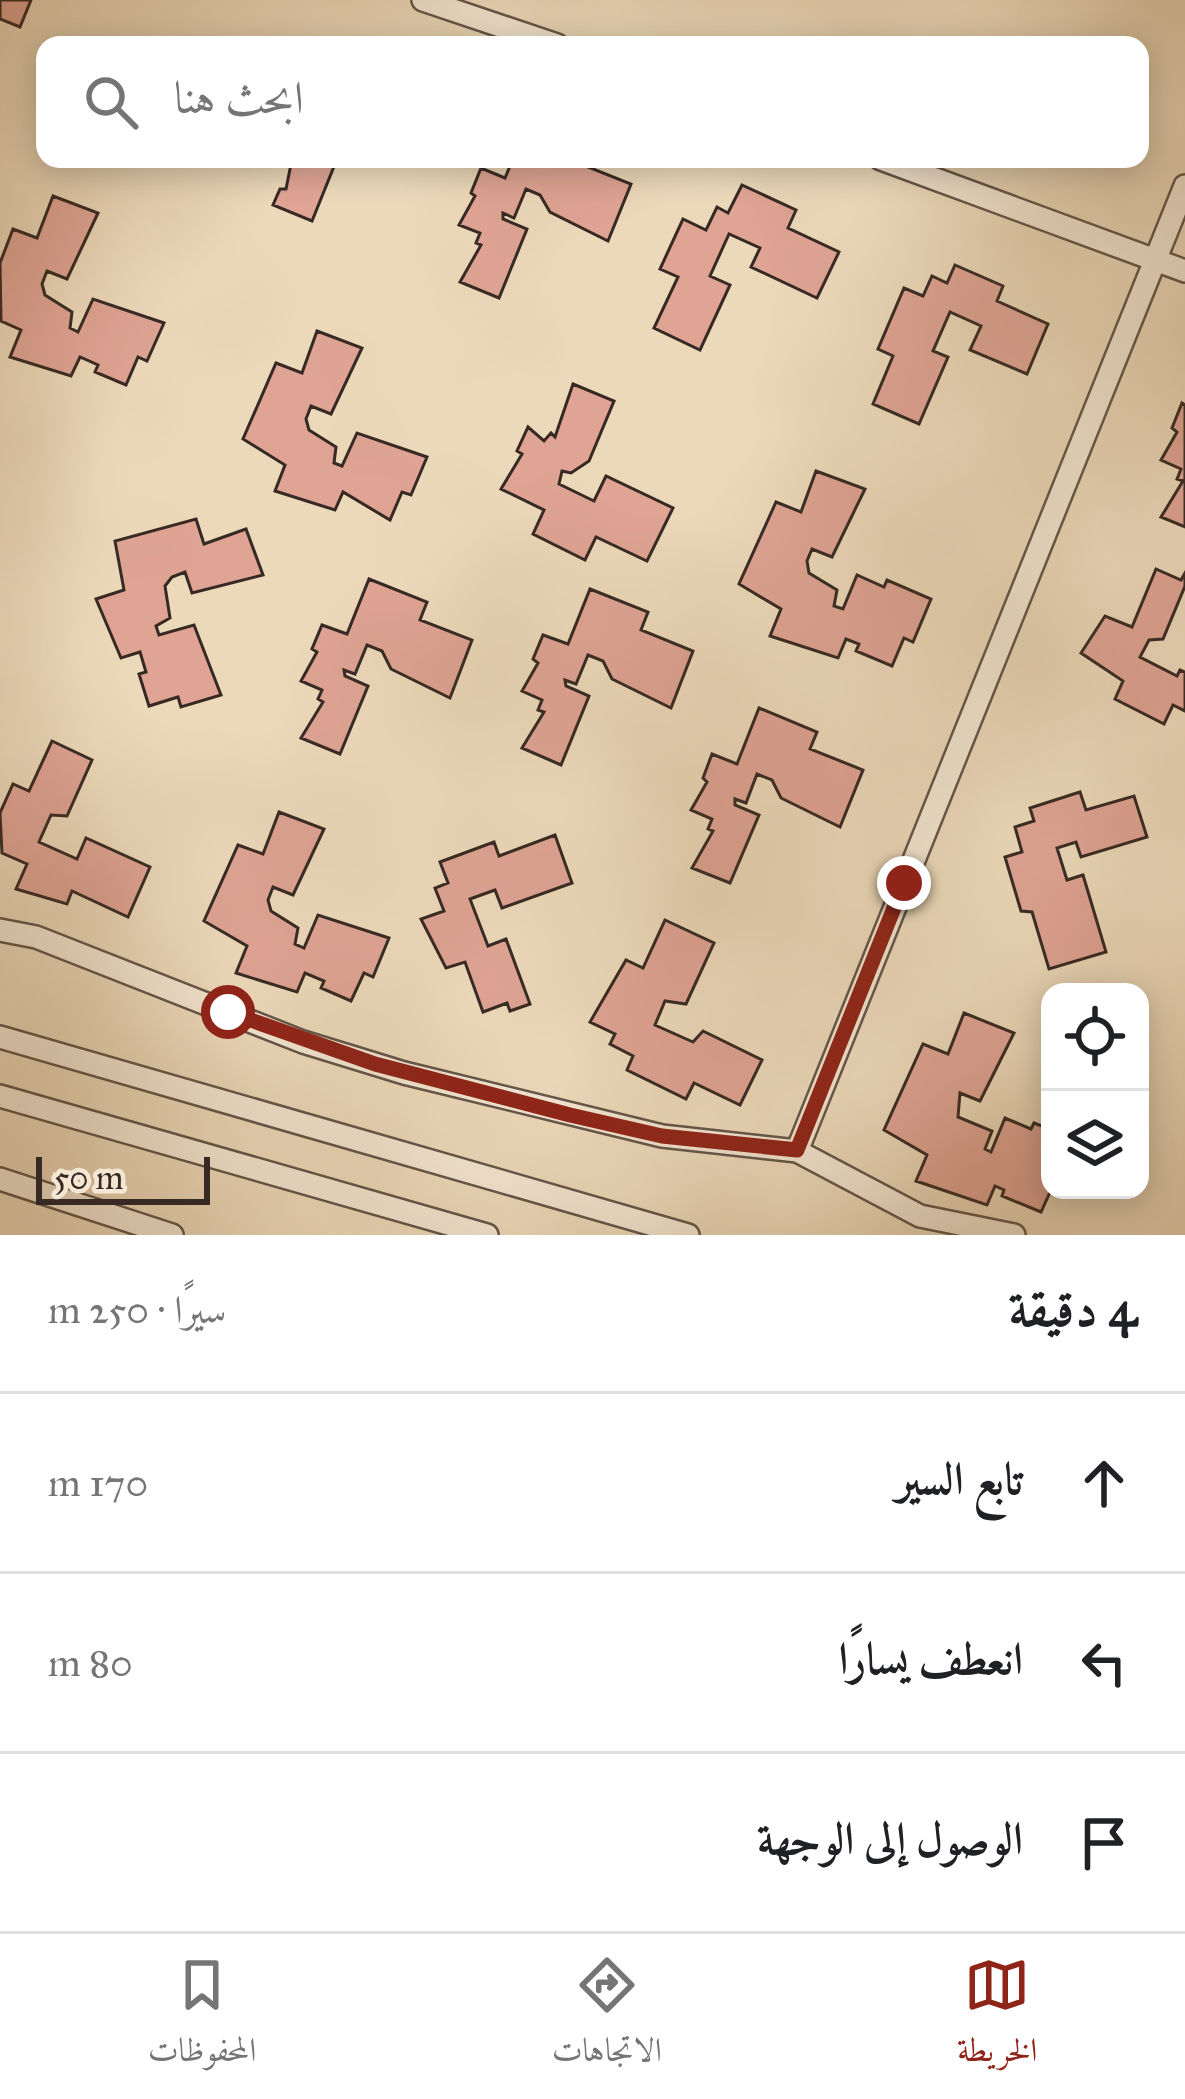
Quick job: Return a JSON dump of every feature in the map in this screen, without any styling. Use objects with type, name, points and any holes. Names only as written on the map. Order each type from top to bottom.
[{"type":"street","points":[[423,0],[530,36]]},
{"type":"street","points":[[905,168],[1185,271]]},
{"type":"street","points":[[797,1150],[1151,259],[1185,186]]},
{"type":"street","points":[[0,929],[35,937],[303,1042],[404,1073],[662,1136],[797,1150],[920,1216],[1014,1235]]},
{"type":"street","points":[[0,1037],[688,1235]]},
{"type":"street","points":[[0,1096],[487,1235]]},
{"type":"street","points":[[0,1179],[172,1235]]},
{"type":"building","points":[[0,0],[31,0],[20,27],[0,19]]},
{"type":"building","points":[[290,168],[333,168],[312,221],[273,205],[280,189],[286,189]]},
{"type":"building","points":[[481,168],[505,178],[509,168],[591,168],[631,184],[608,241],[550,212],[540,195],[526,189],[514,218],[503,213],[503,219],[527,229],[499,298],[460,282],[481,245],[476,243],[480,233],[459,225],[475,196],[471,193]]},
{"type":"building","points":[[742,185],[796,210],[788,228],[839,252],[817,298],[751,267],[760,248],[729,234],[710,276],[730,285],[700,350],[654,328],[678,277],[660,269],[683,219],[706,230],[717,207],[728,213]]},
{"type":"building","points":[[53,196],[98,213],[67,279],[47,271],[42,284],[45,295],[72,312],[70,328],[78,332],[93,299],[164,323],[147,361],[138,357],[126,385],[95,372],[98,365],[80,357],[71,376],[10,357],[21,330],[1,321],[0,263],[13,229],[37,238]]},
{"type":"building","points":[[955,265],[1003,286],[997,301],[1048,324],[1027,374],[970,350],[981,326],[950,312],[933,351],[948,357],[919,424],[873,404],[893,356],[878,349],[904,288],[923,296],[932,276],[947,283]]},
{"type":"building","points":[[317,331],[362,348],[331,414],[311,406],[306,419],[309,430],[336,447],[334,463],[342,466],[357,433],[427,457],[411,495],[402,492],[390,520],[343,492],[335,510],[275,491],[285,465],[243,439],[276,363],[302,373]]},
{"type":"building","points":[[573,384],[614,401],[589,461],[571,473],[562,471],[559,484],[594,501],[606,476],[673,508],[647,561],[596,537],[585,560],[533,534],[544,510],[501,489],[522,454],[517,451],[528,427],[544,441],[551,433],[555,437]]},
{"type":"building","points":[[1182,403],[1185,527],[1161,517],[1183,481],[1177,479],[1181,469],[1161,460],[1177,432],[1172,428]]},
{"type":"building","points":[[816,471],[865,489],[832,557],[812,549],[807,561],[809,573],[837,590],[834,606],[843,609],[857,575],[884,587],[887,580],[931,599],[913,642],[904,638],[892,666],[856,651],[859,644],[846,639],[838,658],[770,636],[781,609],[739,584],[776,502],[801,512]]},
{"type":"building","points":[[196,519],[204,544],[246,529],[263,575],[192,593],[185,572],[172,577],[165,586],[170,618],[156,626],[159,635],[194,625],[221,695],[181,707],[178,697],[149,706],[139,674],[146,672],[140,652],[121,658],[96,599],[124,590],[115,541]]},
{"type":"building","points":[[1156,569],[1181,580],[1185,573],[1185,586],[1163,639],[1149,640],[1140,657],[1177,676],[1180,670],[1185,672],[1185,711],[1173,705],[1164,724],[1115,699],[1123,681],[1081,653],[1105,616],[1132,627]]},
{"type":"building","points":[[369,579],[427,602],[420,620],[472,640],[450,698],[391,669],[382,651],[367,645],[355,674],[344,670],[345,676],[368,686],[340,754],[301,738],[323,702],[318,699],[322,690],[301,681],[317,652],[312,649],[322,625],[347,634]]},
{"type":"building","points":[[590,589],[648,612],[641,630],[693,651],[671,708],[612,679],[603,661],[588,655],[576,684],[565,680],[566,686],[589,696],[561,765],[522,748],[544,712],[538,710],[542,700],[522,691],[538,663],[533,659],[543,635],[568,644]]},
{"type":"building","points":[[759,708],[817,732],[810,749],[863,770],[840,827],[781,798],[772,780],[757,774],[746,803],[735,799],[735,805],[759,815],[730,883],[692,868],[713,831],[708,829],[712,819],[691,810],[707,782],[703,778],[712,754],[737,764]]},
{"type":"building","points":[[52,741],[92,760],[67,816],[51,815],[39,842],[77,859],[86,838],[150,867],[128,917],[72,891],[67,904],[16,889],[27,864],[2,853],[0,813],[13,784],[29,791]]},
{"type":"building","points":[[1080,792],[1086,810],[1134,796],[1147,837],[1081,857],[1076,842],[1057,848],[1067,880],[1083,875],[1106,952],[1049,969],[1032,912],[1021,911],[1005,857],[1022,852],[1015,827],[1034,821],[1030,808]]},
{"type":"building","points":[[279,812],[324,829],[293,895],[273,887],[268,900],[271,911],[298,928],[295,944],[304,948],[318,915],[389,938],[373,977],[364,973],[351,1001],[321,988],[324,981],[305,973],[297,992],[236,973],[247,946],[204,921],[238,845],[263,854]]},
{"type":"building","points":[[555,835],[572,883],[502,908],[495,890],[470,899],[488,946],[506,939],[530,1004],[510,1011],[507,1003],[483,1012],[465,962],[446,968],[421,919],[444,911],[435,888],[448,883],[440,862],[494,842],[499,856]]},
{"type":"building","points":[[665,920],[714,943],[686,1004],[665,1001],[655,1025],[693,1042],[703,1031],[762,1060],[740,1105],[694,1083],[686,1099],[627,1070],[633,1056],[610,1044],[615,1034],[590,1022],[626,960],[643,968]]},
{"type":"building","points":[[964,1013],[1014,1033],[980,1101],[960,1093],[958,1117],[992,1131],[985,1149],[991,1152],[1005,1118],[1031,1129],[1034,1123],[1041,1126],[1041,1199],[1047,1199],[1041,1212],[1002,1196],[1004,1190],[995,1186],[987,1205],[916,1181],[927,1155],[884,1130],[923,1044],[948,1054]]},
{"type":"route","points":[[228,1012],[303,1042],[404,1073],[570,1115],[662,1136],[797,1150],[904,883]]}]
